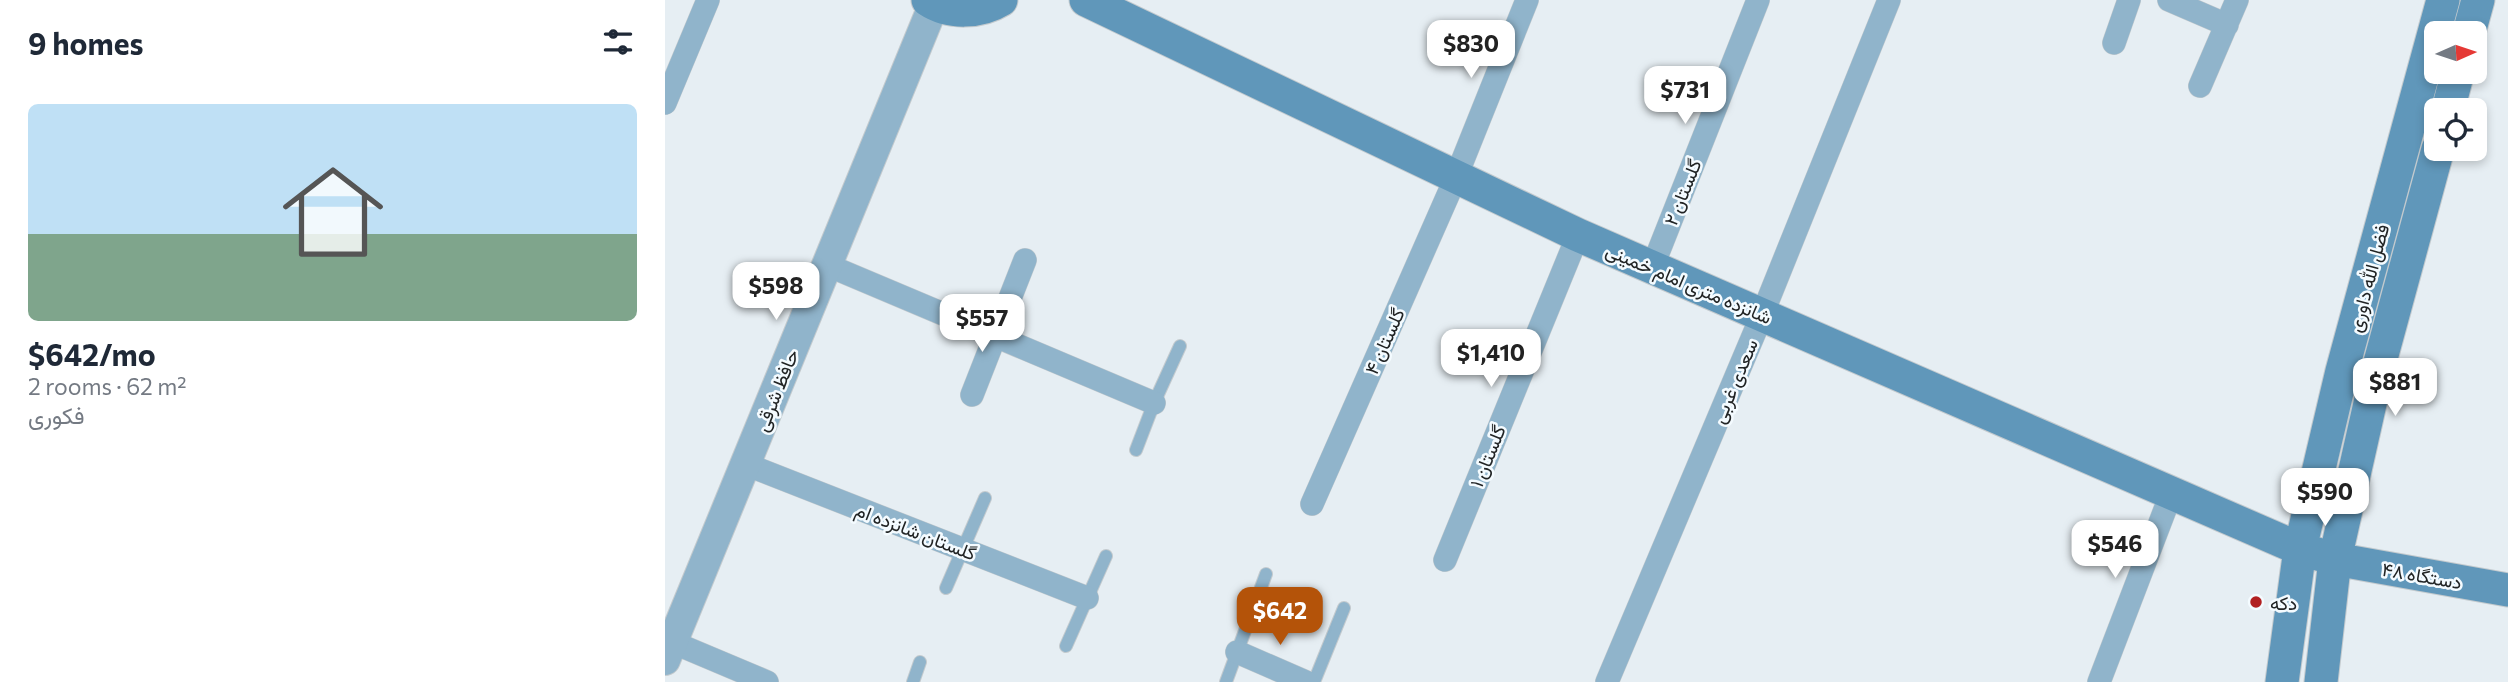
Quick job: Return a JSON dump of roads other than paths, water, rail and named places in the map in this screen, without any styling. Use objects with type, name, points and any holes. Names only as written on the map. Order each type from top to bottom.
[{"type":"main road","points":[[931,2],[955,10],[977,10],[1001,0]]},
{"type":"main road","name":"شانزده متری امام خمینی","points":[[1086,0],[1578,235],[2300,549]]},
{"type":"main road","name":"فضل الله داوری","points":[[2282,682],[2300,549],[2342,371],[2443,0]]},
{"type":"main road","points":[[2472,21],[2478,0]]},
{"type":"main road","name":"فضل الله داوری","points":[[2321,682],[2335,559],[2377,377],[2435,161]]},
{"type":"main road","points":[[2342,371],[2377,377]]},
{"type":"main road","name":"۴۸ دستگاه","points":[[2300,549],[2335,559],[2508,590]]},
{"type":"street","points":[[665,103],[708,0]]},
{"type":"street","name":"گلستان ۴","points":[[1312,504],[1456,177],[1527,0]]},
{"type":"street","name":"گلستان ۲","points":[[1652,268],[1758,0]]},
{"type":"street","name":"سعدی غربی","points":[[1608,681],[1762,315],[1889,0]]},
{"type":"street","points":[[2114,43],[2129,0]]},
{"type":"street","points":[[2169,0],[2227,24]]},
{"type":"street","points":[[2200,86],[2237,0]]},
{"type":"street","name":"حافظ شرقی","points":[[669,651],[931,2]]},
{"type":"street","name":"گلستان ۱","points":[[1445,560],[1578,235]]},
{"type":"street","points":[[972,395],[1025,260]]},
{"type":"street","points":[[827,265],[1154,402]]},
{"type":"street","name":"گلستان شانزده ام","points":[[745,464],[1087,598]]},
{"type":"street","points":[[2099,682],[2171,494]]},
{"type":"street","points":[[669,651],[767,682]]},
{"type":"street","points":[[1237,652],[1306,682]]},
{"type":"lane","points":[[1136,450],[1154,402],[1180,346]]},
{"type":"lane","points":[[947,588],[985,498]]},
{"type":"lane","points":[[1066,646],[1105,556]]},
{"type":"lane","points":[[1226,682],[1266,574]]},
{"type":"lane","points":[[1314,682],[1344,608]]},
{"type":"lane","points":[[913,682],[920,662]]},
{"type":"place","name":"دکه","points":[[2256,602]]}]
